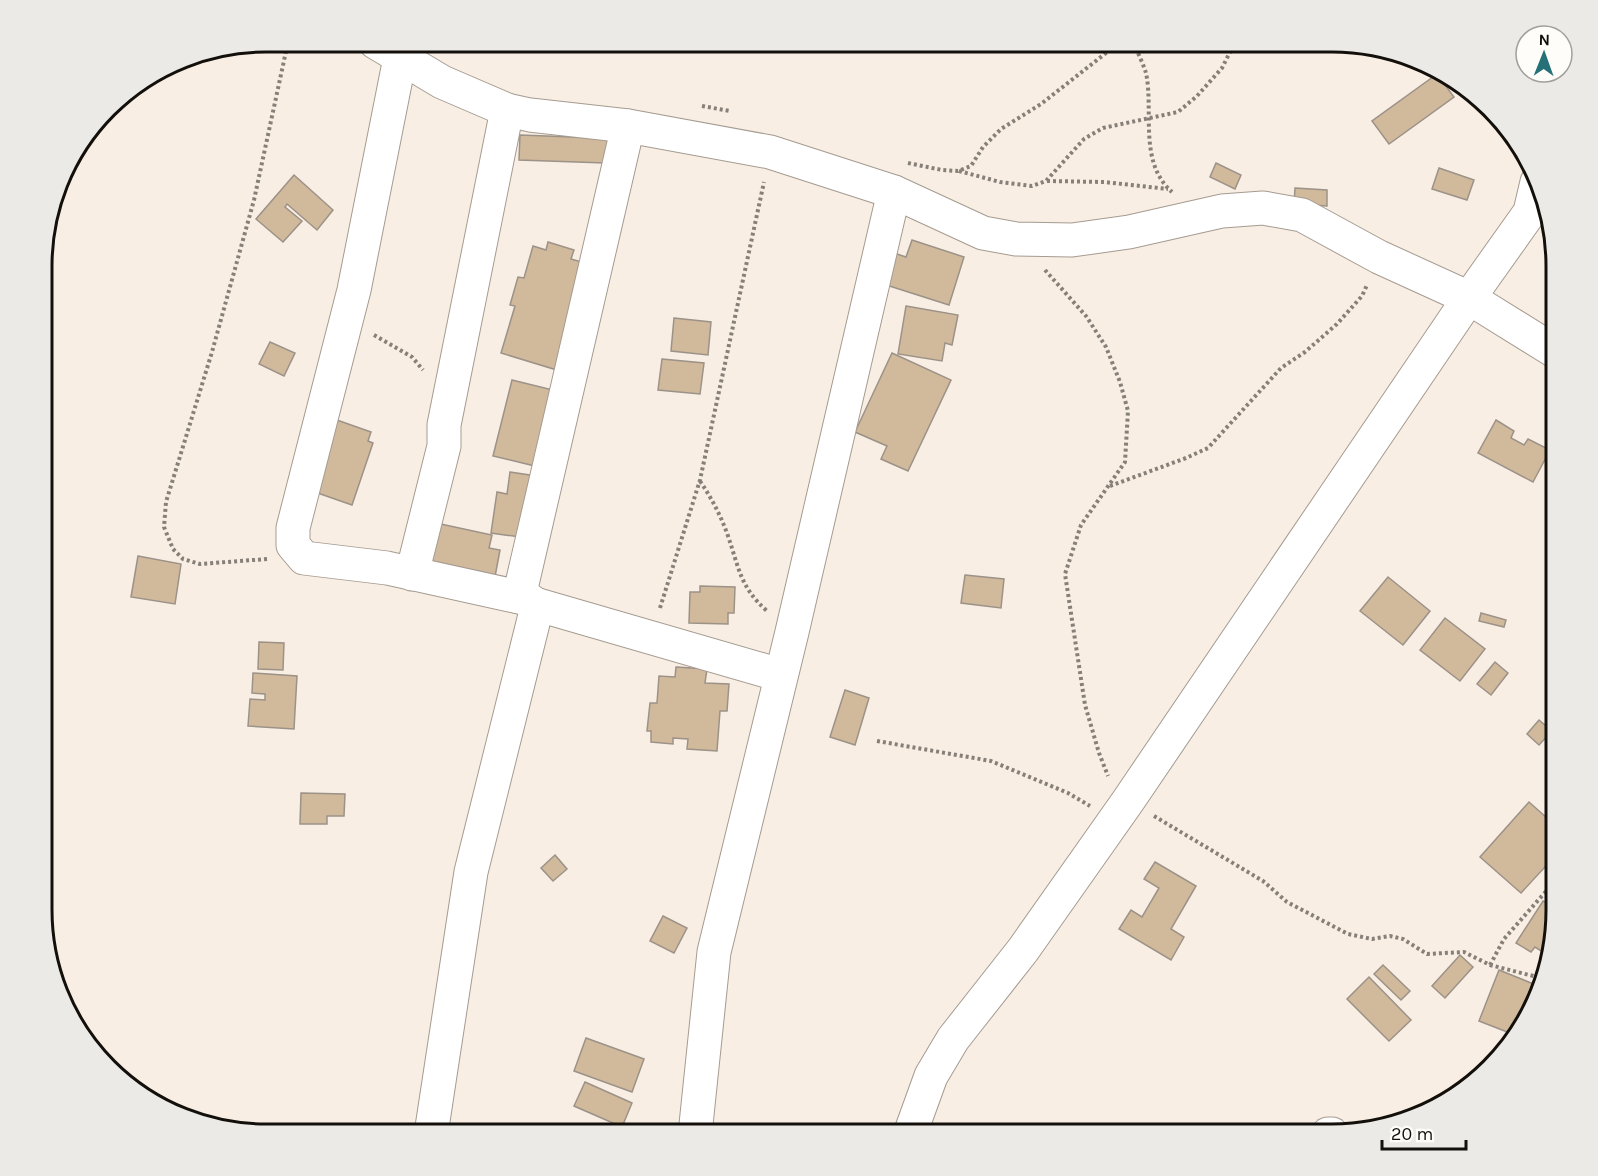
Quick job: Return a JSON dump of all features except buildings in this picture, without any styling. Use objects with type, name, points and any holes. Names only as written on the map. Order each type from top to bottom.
[{"type":"street","points":[[388,52],[350,303],[293,528],[293,545],[304,558],[387,568],[527,600],[780,675]]},
{"type":"street","points":[[391,52],[442,82],[507,110],[530,115],[628,126],[896,176],[983,233],[1016,239],[1072,240],[1129,232],[1222,211],[1263,208],[1302,214],[1379,257],[1469,298],[1545,345]]},
{"type":"street","points":[[412,574],[444,446],[444,424],[507,110]]},
{"type":"street","points":[[433,1124],[471,872],[535,615],[527,600],[628,126]]},
{"type":"street","points":[[696,1124],[714,952],[792,632],[896,176]]},
{"type":"street","points":[[914,1124],[931,1076],[953,1039],[1023,950],[1121,810],[1530,212],[1534,197]]},
{"type":"path","points":[[286,52],[254,200],[213,352],[166,502],[164,526],[173,549],[183,559],[200,564],[230,560],[304,558]]},
{"type":"path","points":[[958,171],[971,166],[983,147],[1000,129],[1041,104],[1107,52]]},
{"type":"path","points":[[1138,52],[1146,73],[1150,150],[1158,173],[1174,194]]},
{"type":"path","points":[[1046,181],[1084,139],[1103,128],[1178,112],[1197,96],[1222,68],[1230,52]]},
{"type":"path","points":[[695,105],[740,114]]},
{"type":"path","points":[[652,637],[700,480],[770,152]]},
{"type":"path","points":[[896,176],[942,170],[958,171],[1000,182],[1032,186],[1046,181],[1104,182],[1168,189]]},
{"type":"path","points":[[1016,239],[1086,316],[1106,347],[1120,382],[1128,411],[1125,462],[1081,525],[1065,574],[1085,705],[1099,753],[1121,810]]},
{"type":"path","points":[[1108,486],[1186,459],[1208,448],[1281,368],[1305,352],[1344,317],[1362,296],[1379,257]]},
{"type":"path","points":[[350,303],[370,333],[412,357],[425,372]]},
{"type":"path","points":[[700,480],[715,503],[739,571],[751,597],[792,632]]},
{"type":"path","points":[[877,741],[991,761],[1068,793],[1121,810],[1263,881],[1287,902],[1348,934],[1372,939],[1390,936],[1402,939],[1427,954],[1464,952],[1490,965],[1535,976]]},
{"type":"path","points":[[1490,965],[1504,939],[1546,891]]}]
